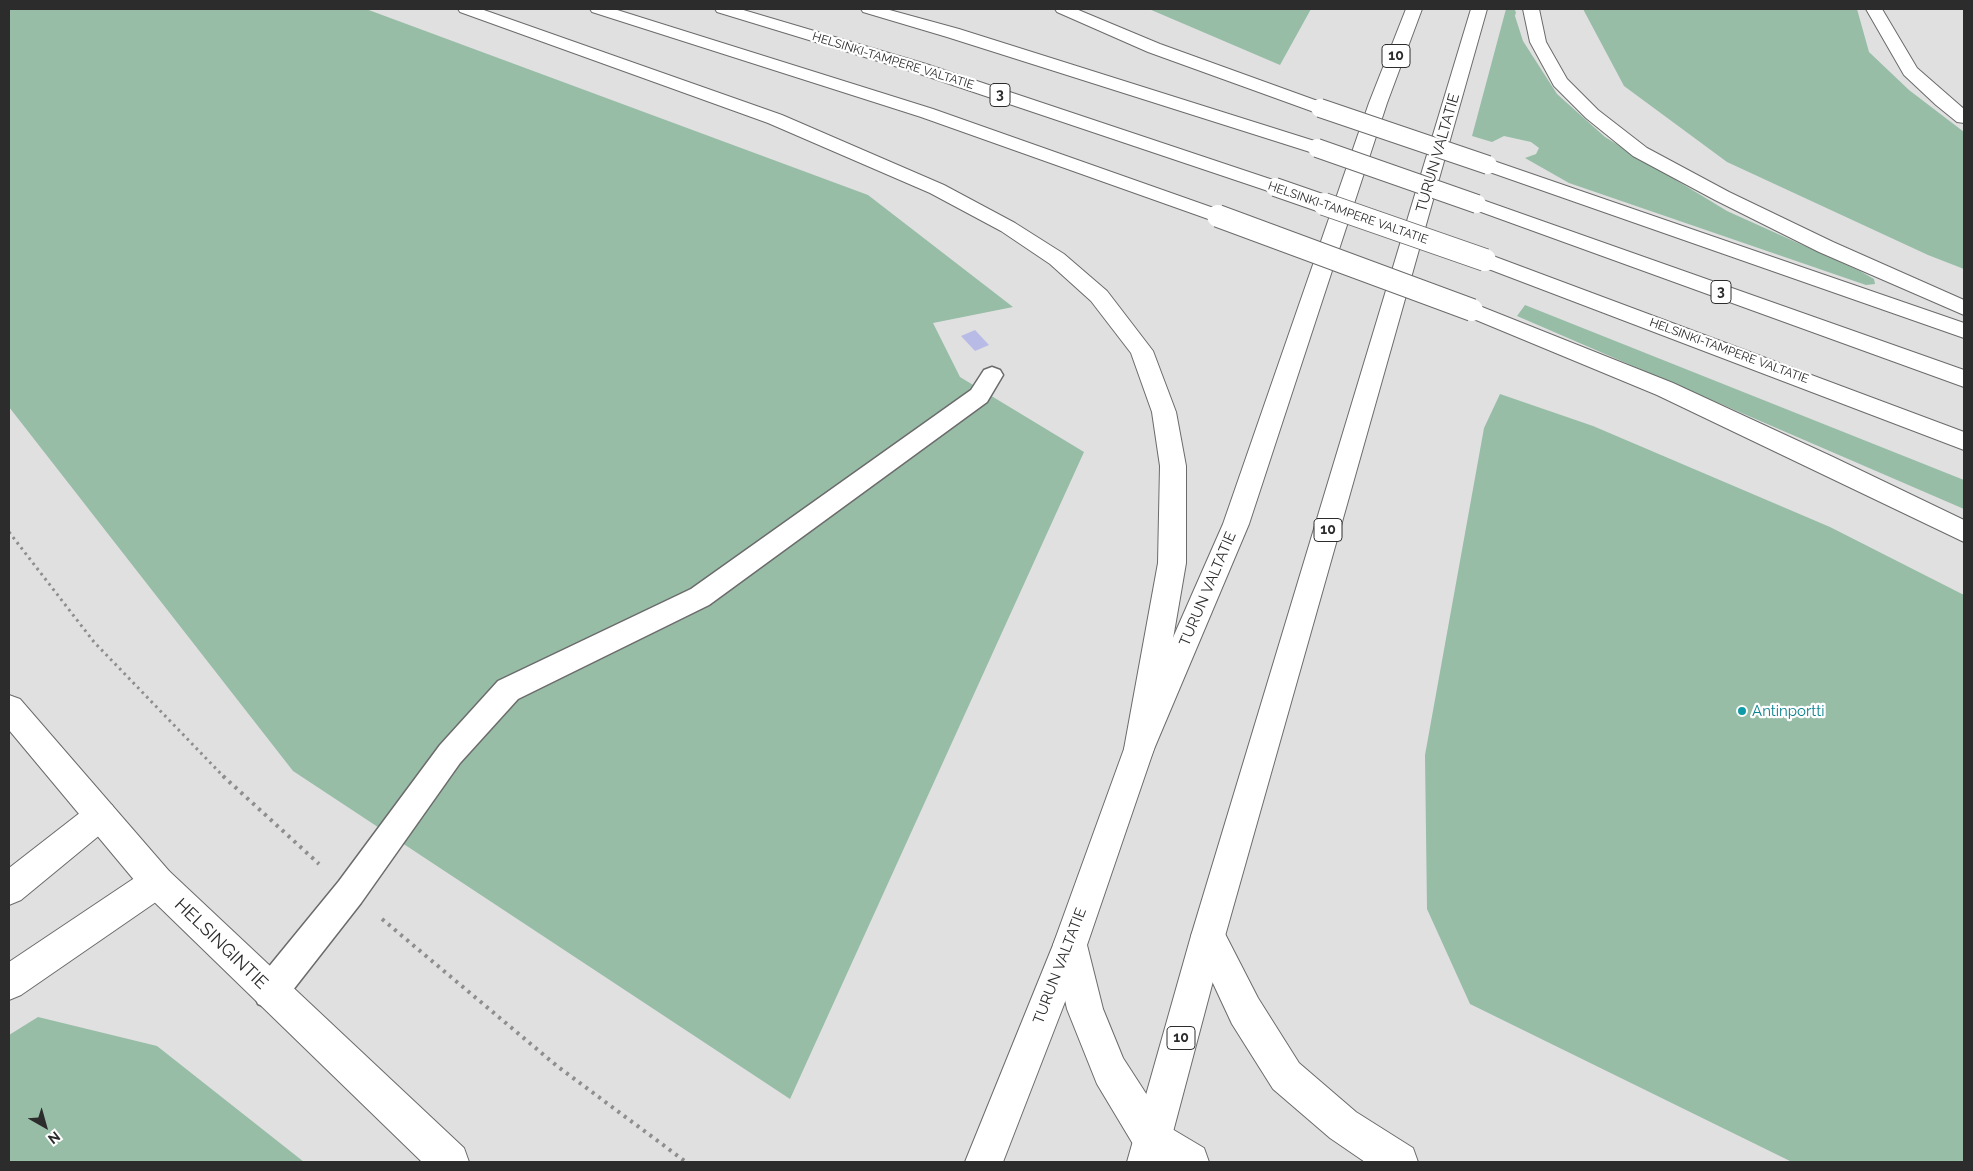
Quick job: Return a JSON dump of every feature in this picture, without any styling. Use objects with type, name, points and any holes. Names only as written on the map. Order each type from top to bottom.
[{"type":"main road","points":[[466,9],[775,119],[936,189],[1008,227],[1058,259],[1099,296],[1142,351],[1164,412],[1173,466],[1172,563],[1139,749]]},
{"type":"main road","points":[[598,9],[927,113],[1218,216],[1472,310],[1665,389],[1824,463],[1964,532]]},
{"type":"main road","name":"HELSINKI-TAMPERE VALTATIE","points":[[724,9],[920,68],[1275,187],[1485,260],[1964,441]]},
{"type":"main road","name":"3","points":[[869,9],[953,33],[1318,148],[1964,379]]},
{"type":"main road","points":[[1062,9],[1154,48],[1320,108],[1964,331]]},
{"type":"main road","name":"TURUN VALTATIE","points":[[984,1162],[1070,944],[1139,749],[1236,524],[1378,103],[1414,9]]},
{"type":"main road","name":"TURUN VALTATIE","points":[[1150,1151],[1208,936],[1479,9]]},
{"type":"main road","points":[[1531,9],[1538,42],[1560,82],[1592,114],[1640,152],[1722,196],[1826,247],[1964,308]]},
{"type":"main road","points":[[1874,9],[1910,71],[1942,101],[1964,118]]},
{"type":"main road","name":"HELSINGINTIE","points":[[9,708],[157,882],[450,1162]]},
{"type":"main road","points":[[9,888],[101,815]]},
{"type":"main road","points":[[9,983],[157,882]]},
{"type":"main road","points":[[1208,936],[1245,1011],[1286,1076],[1343,1125],[1399,1162]]},
{"type":"main road","points":[[1070,944],[1085,1009],[1110,1071],[1150,1151],[1190,1162]]},
{"type":"lane","points":[[270,992],[350,892],[450,754],[508,690],[700,597],[979,396],[992,375]]},
{"type":"green space","points":[[9,9],[366,9],[868,195],[1013,307],[933,323],[960,377],[1084,452],[790,1099],[293,771],[9,407]]},
{"type":"green space","points":[[1149,9],[1311,9],[1280,65]]},
{"type":"green space","points":[[1506,9],[1514,9],[1516,12],[1515,16],[1523,41],[1557,94],[1605,137],[1727,211],[1860,271],[1874,279],[1875,284],[1866,285],[1569,183],[1525,158],[1536,154],[1539,148],[1531,142],[1504,136],[1492,142],[1472,136]]},
{"type":"green space","points":[[1583,9],[1857,9],[1869,52],[1909,90],[1964,132],[1964,269],[1928,255],[1727,162],[1624,86]]},
{"type":"green space","points":[[1525,305],[1964,480],[1964,509],[1517,316]]},
{"type":"green space","points":[[1500,394],[1593,426],[1830,527],[1964,595],[1964,1162],[1792,1162],[1470,1004],[1427,909],[1425,755],[1484,428]]},
{"type":"green space","points":[[38,1017],[157,1046],[304,1162],[9,1162],[9,1035]]},
{"type":"building","points":[[975,330],[989,345],[975,351],[961,336]]},
{"type":"place","name":"Antinportti","points":[[1742,711]]}]
